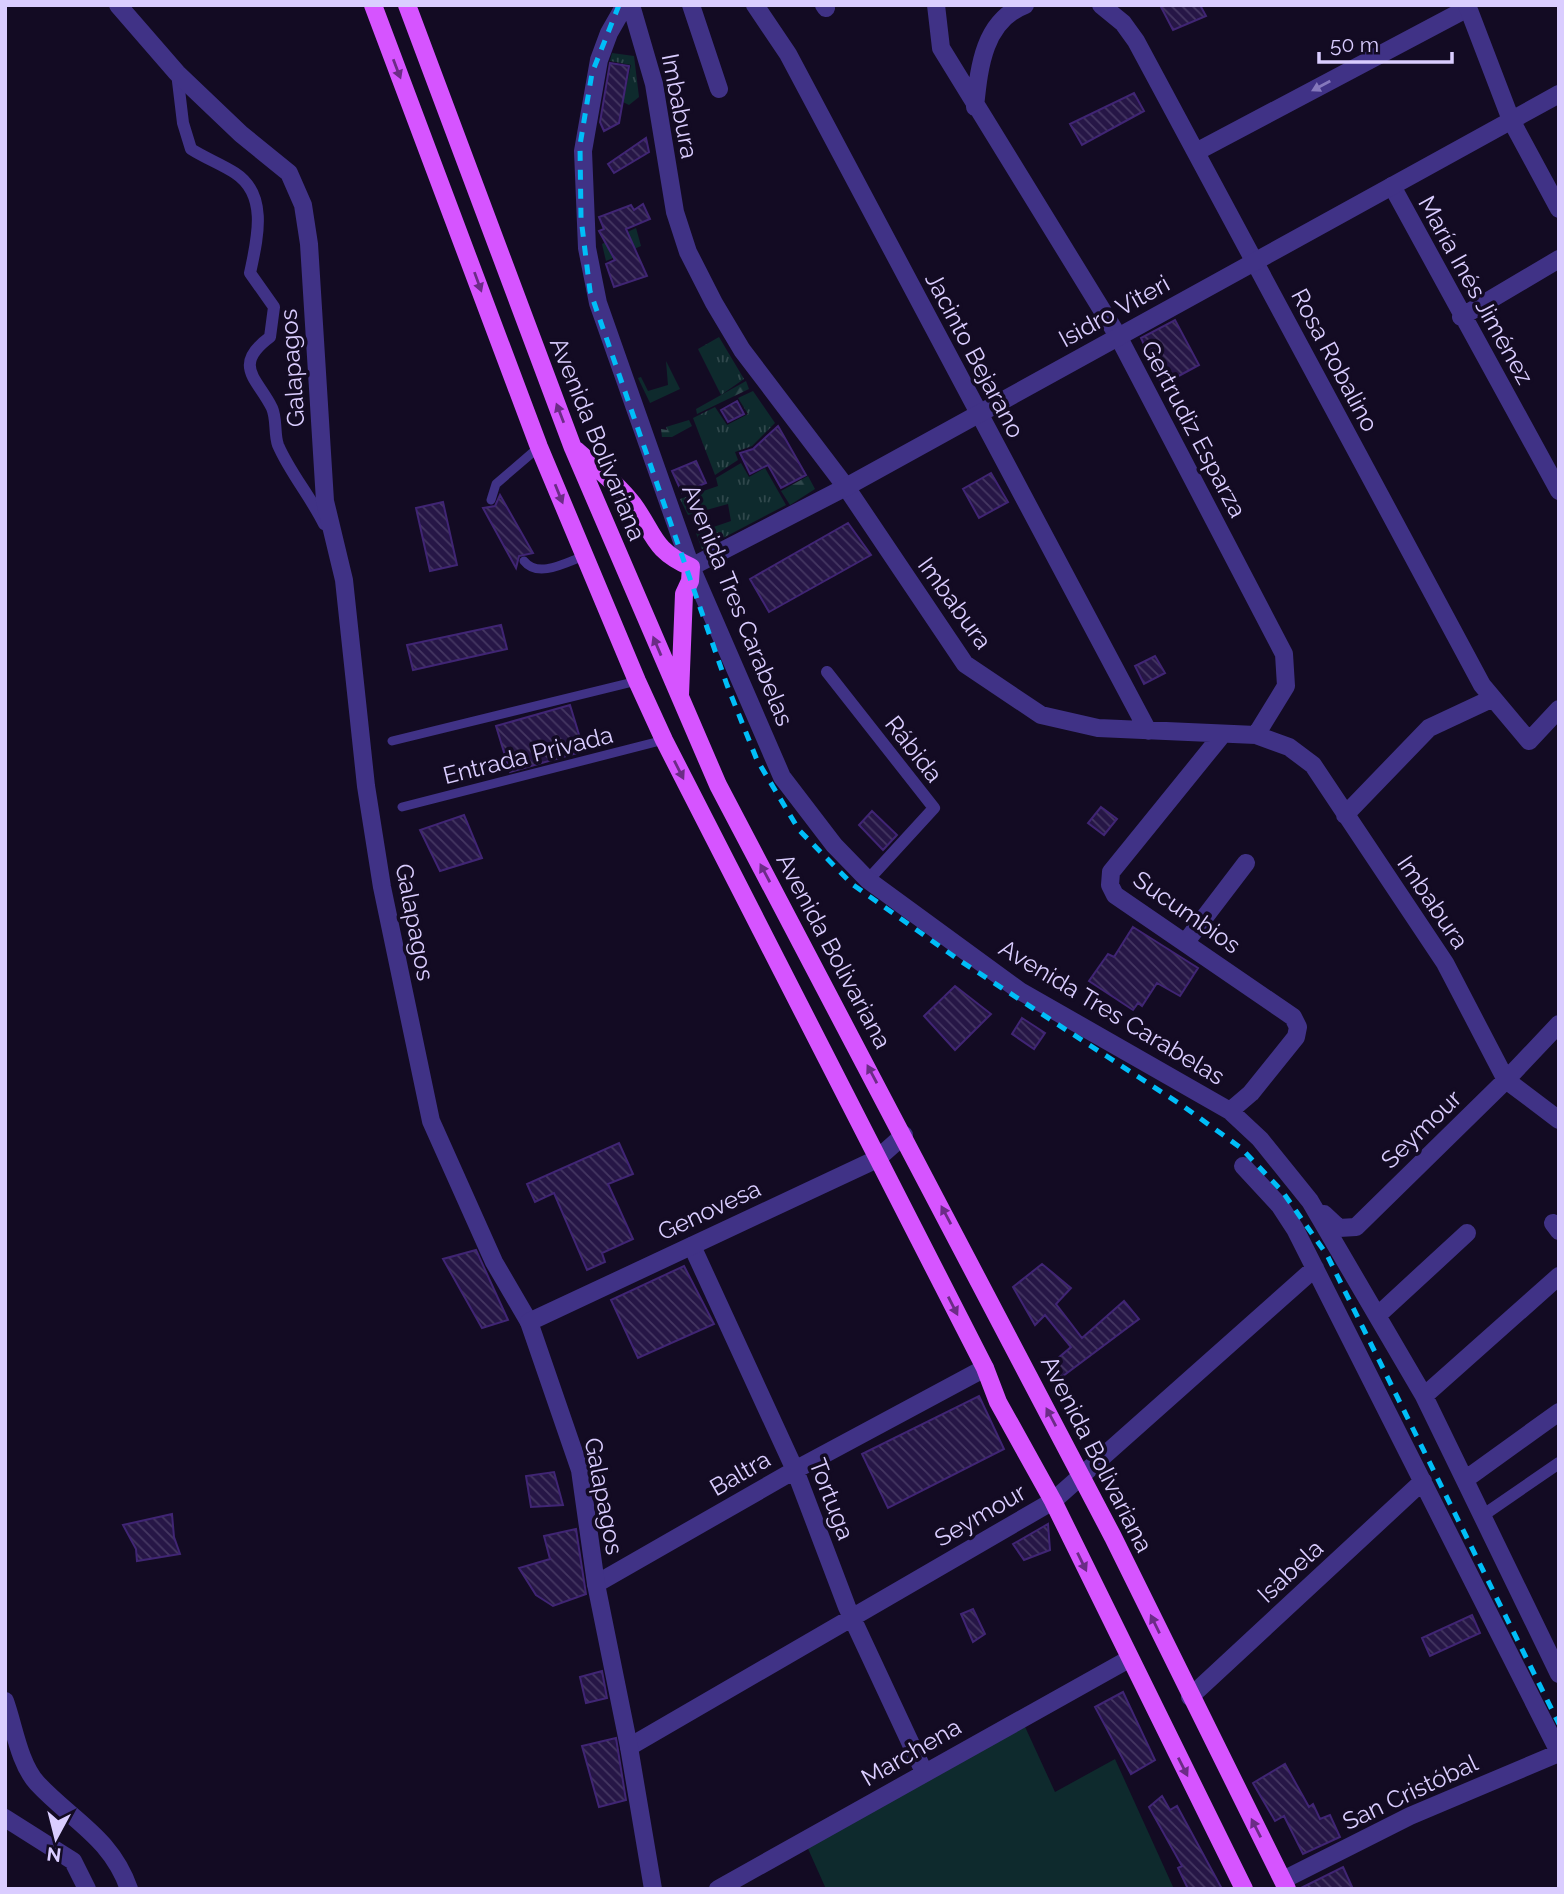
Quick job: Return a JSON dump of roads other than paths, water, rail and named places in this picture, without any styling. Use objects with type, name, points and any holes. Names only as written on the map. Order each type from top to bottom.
[{"type":"main road","points":[[373,5],[539,447],[664,740],[985,1368],[998,1402],[1053,1501],[1244,1889]]},
{"type":"main road","name":"Avenida Bolivariana","points":[[407,5],[573,448],[680,702],[718,785],[1082,1477],[1285,1885]]},
{"type":"main road","points":[[573,448],[634,505],[649,533],[668,556],[691,567],[690,581],[684,594],[680,702]]},
{"type":"street","name":"Galapagos","points":[[118,5],[177,73],[240,134],[289,173],[303,205],[309,244],[325,502],[344,580],[366,786],[382,887],[431,1121],[494,1262],[529,1322],[580,1470],[596,1584],[629,1747],[653,1889]]},
{"type":"street","name":"Avenida Tres Carabelas","points":[[625,5],[609,33],[592,88],[583,151],[587,248],[598,303],[691,567],[782,777],[834,845],[868,880],[1020,990],[1230,1111],[1260,1139],[1310,1201],[1424,1396],[1559,1674]]},
{"type":"street","name":"Imbabura","points":[[631,5],[654,84],[675,212],[688,252],[742,350],[846,487],[965,664],[1041,715],[1098,729],[1256,736],[1289,747],[1313,765],[1445,963],[1506,1080],[1559,1120]]},
{"type":"street","points":[[691,5],[719,89]]},
{"type":"street","name":"Jacinto Bejarano","points":[[755,5],[788,54],[1148,731]]},
{"type":"street","name":"Gertrudiz Esparza","points":[[936,5],[941,48],[1118,336],[1284,654],[1286,686],[1256,736]]},
{"type":"street","points":[[975,107],[980,61],[992,31],[1025,5]]},
{"type":"street","name":"Rosa Robalino","points":[[1101,5],[1123,23],[1136,41],[1491,699],[1525,740],[1529,741],[1559,709]]},
{"type":"street","points":[[1196,152],[1467,7],[1511,120],[1559,209]]},
{"type":"street","points":[[177,73],[183,123],[191,149],[236,173],[254,190],[258,216],[250,273],[274,307],[270,337],[255,348],[250,368],[258,390],[274,411],[278,444],[335,539]]},
{"type":"street","name":"Isidro Viteri","points":[[691,567],[979,415],[1559,94]]},
{"type":"street","name":"María Inés Jiménez","points":[[1392,186],[1461,317],[1559,491]]},
{"type":"street","points":[[1461,317],[1559,259]]},
{"type":"street","name":"Rábida","points":[[827,672],[934,808],[868,880]]},
{"type":"street","points":[[1345,815],[1429,728],[1491,699]]},
{"type":"street","name":"Sucumbios","points":[[1222,735],[1111,872],[1111,885],[1115,895],[1293,1017],[1298,1027],[1296,1037],[1251,1093],[1230,1111]]},
{"type":"street","points":[[1185,943],[1246,863]]},
{"type":"street","name":"Seymour","points":[[1310,1201],[1339,1228],[1356,1227],[1506,1080],[1559,1024]]},
{"type":"street","name":"Genovesa","points":[[529,1322],[877,1159],[904,1135]]},
{"type":"street","points":[[1243,1166],[1280,1206],[1315,1268],[1559,1753]]},
{"type":"street","points":[[1377,1316],[1467,1233]]},
{"type":"street","name":"Tortuga","points":[[692,1246],[794,1470],[852,1618],[924,1772]]},
{"type":"street","name":"Seymour","points":[[629,1747],[1053,1501],[1315,1268]]},
{"type":"street","points":[[1424,1396],[1559,1276]]},
{"type":"street","name":"Baltra","points":[[596,1584],[794,1470],[985,1368]]},
{"type":"street","points":[[1466,1479],[1559,1412]]},
{"type":"street","points":[[1482,1516],[1559,1463]]},
{"type":"street","name":"Isabela","points":[[1190,1697],[1423,1481]]},
{"type":"street","name":"Marchena","points":[[718,1889],[1129,1659]]},
{"type":"street","points":[[5,1701],[28,1770],[36,1782],[92,1830],[122,1870],[129,1889]]},
{"type":"street","name":"San Cristóbal","points":[[1285,1885],[1410,1816],[1559,1753]]},
{"type":"street","points":[[5,1818],[73,1861],[88,1889]]},
{"type":"lane","points":[[491,500],[496,484],[539,447]]},
{"type":"lane","points":[[524,561],[533,568],[547,569],[584,556]]},
{"type":"lane","name":"Entrada Privada","points":[[392,741],[637,681]]},
{"type":"lane","name":"Entrada Privada","points":[[402,807],[664,740]]},
{"type":"railway","points":[[619,5],[592,73],[580,145],[581,218],[590,291],[727,685],[757,760],[799,830],[852,884],[959,960],[1183,1106],[1241,1148],[1282,1191],[1327,1255],[1559,1724]]}]
